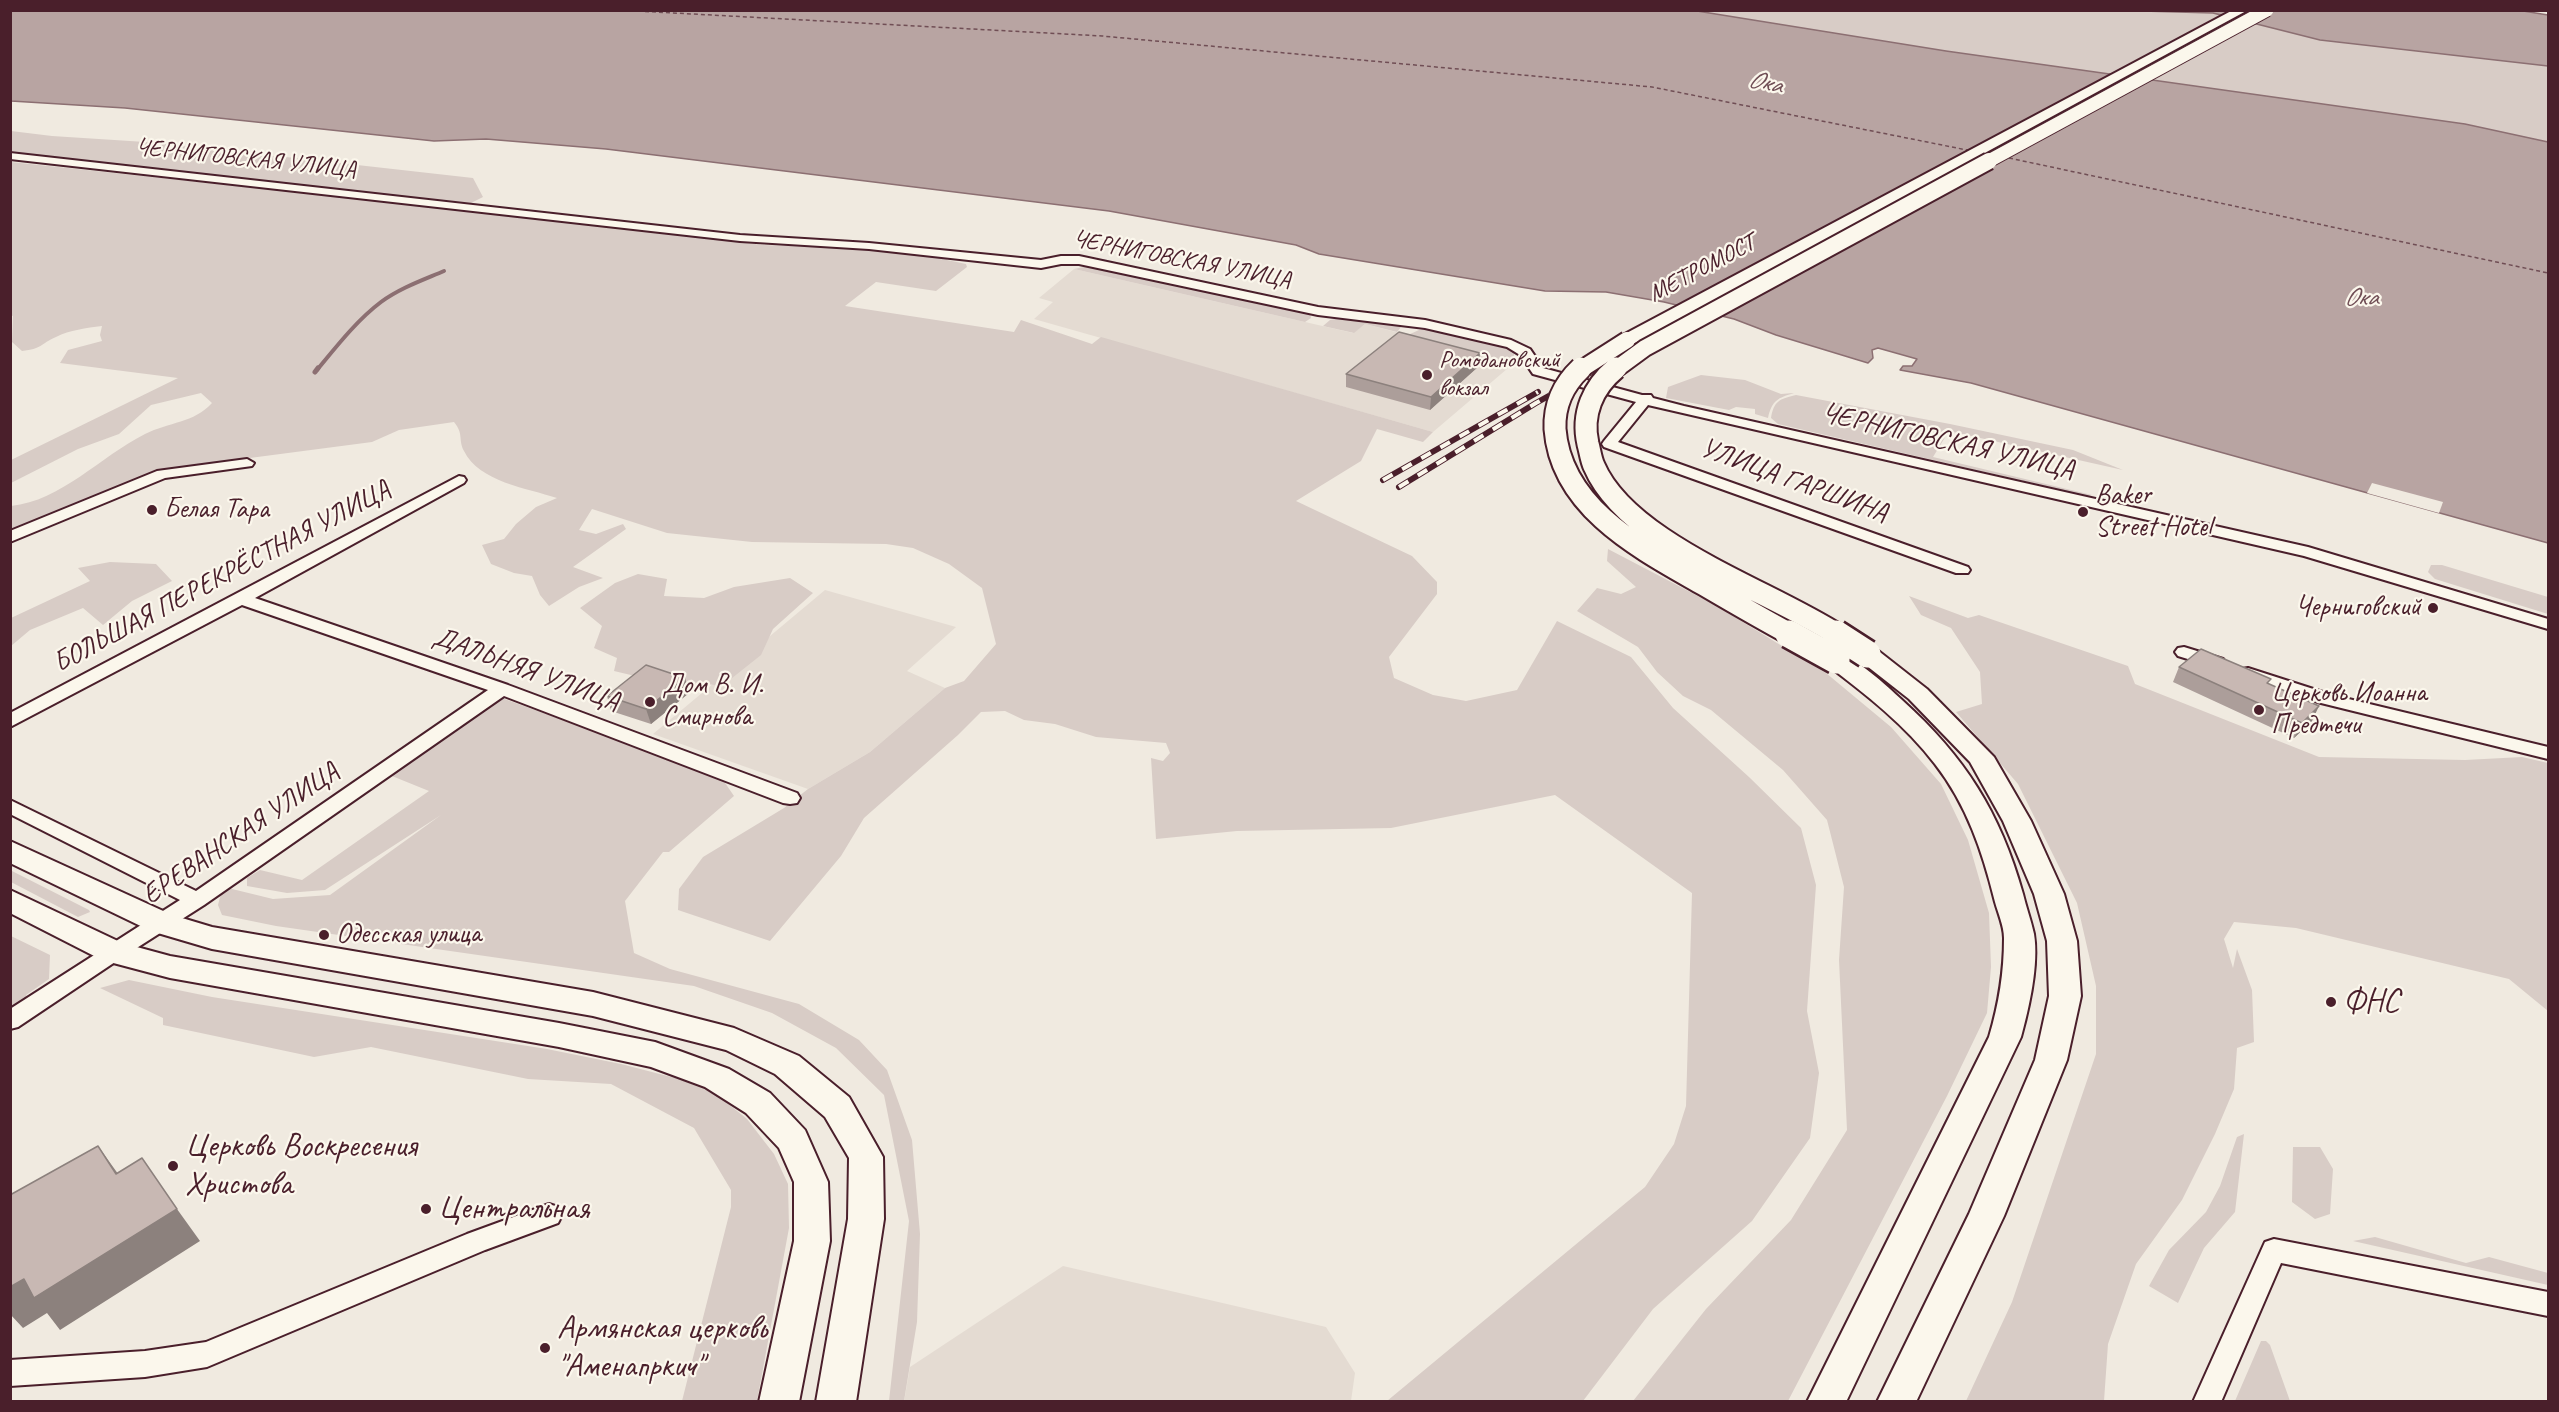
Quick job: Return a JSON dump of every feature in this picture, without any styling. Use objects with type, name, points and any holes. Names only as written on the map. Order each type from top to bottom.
[{"type":"main road","name":"МЕТРОМОСТ","points":[[1826,1401],[2006,1037],[2016,998],[2019,935],[2001,868],[1981,815],[1946,760],[1917,727],[1879,692],[1836,660],[1657,558],[1609,525],[1579,493],[1564,466],[1555,439],[1557,410],[1568,382],[1591,361],[1627,340],[2243,10]]},
{"type":"main road","name":"МЕТРОМОСТ","points":[[1896,1401],[1986,1216],[2047,1071],[2065,996],[2062,941],[2049,894],[2017,821],[1981,757],[1918,694],[1867,654],[1803,614],[1685,553],[1644,526],[1611,495],[1596,474],[1587,450],[1585,416],[1594,391],[1613,369],[1646,348],[2267,10]]},
{"type":"main road","points":[[10,851],[162,923],[212,938],[593,1004],[734,1040],[787,1065],[837,1107],[866,1157],[866,1219],[836,1401]]},
{"type":"main road","points":[[10,900],[113,952],[170,967],[559,1035],[655,1055],[717,1078],[758,1103],[793,1140],[811,1182],[812,1242],[778,1401]]},
{"type":"street","name":"ЧЕРНИГОВСКАЯ УЛИЦА","points":[[10,156],[792,243],[879,247],[1041,264],[1061,260],[1079,260],[1318,311],[1425,324],[1511,344],[1525,352],[1539,371],[1646,398],[1682,410],[2308,552],[2548,624]]},
{"type":"street","name":"УЛИЦА ГАРШИНА","points":[[1646,398],[1609,444],[1962,570]]},
{"type":"street","points":[[10,537],[162,474],[247,463]]},
{"type":"street","name":"БОЛЬШАЯ ПЕРЕКРЁСТНАЯ УЛИЦА","points":[[10,721],[459,480]]},
{"type":"street","name":"ДАЛЬНЯЯ УЛИЦА","points":[[240,599],[502,689],[790,798]]},
{"type":"street","points":[[2184,652],[2327,699],[2548,753]]},
{"type":"street","name":"ЕРЕВАНСКАЯ УЛИЦА","points":[[10,1021],[113,952],[197,900],[502,689]]},
{"type":"street","points":[[10,806],[197,900]]},
{"type":"street","points":[[10,1373],[145,1364],[207,1354],[476,1242],[549,1215]]},
{"type":"street","points":[[2206,1401],[2274,1250],[2548,1304]]},
{"type":"shaded area","points":[[2142,10],[2213,13],[2320,40],[2548,66],[2548,142],[2465,124],[1946,51],[1697,11]]},
{"type":"shaded area","points":[[11,131],[161,143],[241,154],[473,178],[483,197],[471,203],[64,161],[11,153]]},
{"type":"shaded area","points":[[11,162],[445,208],[763,245],[874,249],[945,256],[947,260],[966,264],[967,267],[936,291],[876,282],[845,306],[1014,332],[1021,320],[1092,344],[1101,337],[1433,432],[1423,442],[1377,429],[1361,461],[1296,501],[1412,556],[1437,582],[1437,594],[1389,657],[1394,678],[1433,695],[1466,701],[1517,690],[1557,621],[1631,657],[1673,708],[1801,828],[1816,885],[1807,1011],[1819,1073],[1810,1138],[1752,1221],[1653,1309],[1583,1401],[1387,1401],[1645,1187],[1674,1144],[1686,1106],[1692,893],[1555,795],[1391,828],[1237,831],[1156,839],[1151,758],[1163,761],[1170,753],[1166,743],[1096,737],[1055,724],[1024,720],[1005,711],[981,712],[864,818],[841,856],[770,941],[678,910],[679,889],[703,857],[870,752],[945,688],[964,681],[996,644],[982,588],[949,564],[913,548],[886,544],[752,542],[667,533],[592,509],[579,530],[596,534],[623,524],[626,529],[573,567],[603,578],[579,587],[549,606],[540,595],[532,576],[514,573],[491,564],[482,545],[504,539],[516,524],[536,507],[557,498],[518,487],[481,470],[471,462],[464,451],[459,430],[454,422],[399,430],[372,442],[158,470],[11,531],[11,506],[47,496],[129,443],[154,430],[197,415],[212,403],[201,393],[151,405],[119,434],[78,449],[11,483],[11,460],[178,378],[60,363],[68,350],[102,341],[100,335],[102,326],[67,333],[29,350],[22,351],[12,342],[13,316],[10,315]]},
{"type":"shaded area","points":[[1089,266],[1304,311],[1310,313],[1311,318],[1305,322],[1074,269]]},
{"type":"shaded area","points":[[1074,269],[1353,333],[1365,324],[1514,363],[1433,432],[1034,319],[1053,302],[1039,298]]},
{"type":"shaded area","points":[[1341,318],[1401,327],[1397,332],[1365,324],[1354,333],[1323,326],[1330,320]]},
{"type":"shaded area","points":[[1436,329],[1507,346],[1514,352],[1514,363],[1408,335],[1419,330]]},
{"type":"shaded area","points":[[1701,375],[1745,380],[1781,394],[1794,393],[1776,401],[1768,418],[1755,414],[1755,409],[1736,407],[1729,410],[1666,398],[1668,387]]},
{"type":"shaded area","points":[[1796,395],[2073,450],[2123,470],[1949,431],[1933,457],[2092,495],[2088,496],[1778,424],[1771,418],[1776,404]]},
{"type":"shaded area","points":[[1608,549],[1715,605],[1826,673],[1891,727],[1941,784],[1968,840],[1989,913],[1991,967],[1987,1013],[1947,1096],[1788,1401],[1633,1401],[1706,1309],[1791,1220],[1847,1130],[1839,960],[1844,887],[1827,820],[1783,770],[1711,710],[1683,696],[1657,672],[1638,647],[1577,611],[1597,588],[1621,594],[1636,587],[1607,561]]},
{"type":"shaded area","points":[[110,562],[156,564],[172,581],[132,601],[103,625],[83,608],[30,630],[11,646],[11,618],[90,581],[78,568]]},
{"type":"shaded area","points":[[2431,565],[2442,565],[2548,597],[2548,614],[2435,579],[2428,572]]},
{"type":"shaded area","points":[[638,574],[667,579],[664,596],[704,598],[734,587],[790,578],[813,593],[773,629],[761,655],[722,686],[707,684],[694,689],[652,677],[614,671],[617,658],[594,648],[602,626],[580,608],[615,583]]},
{"type":"shaded area","points":[[825,590],[956,627],[907,671],[945,688],[870,752],[808,789],[653,734]]},
{"type":"shaded area","points":[[1909,596],[1968,618],[1979,615],[2128,666],[2135,684],[2319,757],[2465,760],[2522,757],[2548,763],[2548,1011],[2509,979],[2296,928],[2234,922],[2224,939],[2233,968],[2237,949],[2252,990],[2254,1042],[2237,1048],[2234,1089],[2215,1134],[2182,1200],[2136,1264],[2108,1344],[2104,1401],[1966,1401],[2012,1302],[2096,1054],[2096,986],[2077,903],[2018,784],[1956,712],[1982,704],[1980,672],[1951,628],[1921,615]]},
{"type":"shaded area","points":[[499,697],[721,777],[734,796],[669,852],[663,852],[625,901],[634,953],[670,969],[799,1004],[859,1040],[887,1070],[912,1140],[920,1234],[917,1322],[904,1401],[889,1401],[909,1221],[884,1095],[836,1048],[772,1013],[694,986],[276,926],[222,915],[218,905],[221,893],[228,888],[273,899],[330,895],[441,815],[325,890],[287,893],[247,886],[247,878],[260,870],[302,880],[429,791],[387,774]]},
{"type":"shaded area","points":[[10,870],[90,912],[78,917],[11,882]]},
{"type":"shaded area","points":[[11,936],[50,955],[49,979],[26,995],[38,1013],[11,1031]]},
{"type":"shaded area","points":[[129,980],[212,997],[547,1049],[679,1079],[716,1094],[747,1119],[774,1154],[788,1184],[789,1228],[757,1401],[682,1401],[731,1207],[731,1190],[694,1128],[611,1084],[528,1079],[371,1047],[314,1057],[163,1025],[163,1018],[100,988]]},
{"type":"shaded area","points":[[2244,1134],[2235,1212],[2204,1248],[2178,1303],[2149,1286],[2169,1250],[2206,1212],[2220,1186],[2237,1137]]},
{"type":"shaded area","points":[[2293,1147],[2320,1147],[2333,1169],[2330,1214],[2315,1219],[2292,1202]]},
{"type":"shaded area","points":[[2375,1237],[2466,1263],[2489,1257],[2548,1273],[2548,1285],[2353,1241]]},
{"type":"shaded area","points":[[1063,1266],[1326,1327],[1355,1373],[1351,1401],[904,1402],[910,1367]]},
{"type":"shaded area","points":[[2261,1341],[2266,1341],[2270,1345],[2290,1401],[2235,1401]]},
{"type":"water","points":[[2517,10],[2548,15],[2548,66],[2320,40],[2213,13],[2142,11]]},
{"type":"water","name":"Ока","points":[[10,11],[1697,11],[1946,51],[2465,124],[2548,142],[2548,543],[1971,383],[1900,370],[1903,366],[1912,366],[1917,359],[1878,348],[1872,350],[1873,358],[1868,363],[1776,335],[1734,319],[1664,302],[1606,292],[1545,291],[1319,254],[1296,245],[1109,211],[606,149],[486,139],[434,141],[125,108],[11,101]]},
{"type":"pier","points":[[2372,483],[2443,502],[2439,513],[2367,493]]},
{"type":"building","points":[[1399,332],[1480,353],[1431,397],[1346,374]]},
{"type":"building","points":[[2201,649],[2271,679],[2267,683],[2319,706],[2302,723],[2179,667]]},
{"type":"building","points":[[646,665],[685,678],[646,709],[607,696]]},
{"type":"building","points":[[98,1146],[116,1174],[142,1158],[177,1209],[34,1298],[24,1279],[10,1287],[10,1195]]},
{"type":"waterway","points":[[317,370],[355,325],[372,309],[404,288],[444,271]]},
{"type":"waterway","points":[[315,372],[318,368]]},
{"type":"ferry route","points":[[617,10],[1102,36],[1652,87],[1972,151]]},
{"type":"ferry route","points":[[2009,158],[2548,273]]},
{"type":"railway","points":[[1981,162],[2265,10]]},
{"type":"railway","points":[[1596,370],[1984,161]]},
{"type":"railway","points":[[1399,487],[1536,403],[1599,368]]},
{"type":"railway","points":[[1383,480],[1538,392]]},
{"type":"place","name":"Ромодановский вокзал","points":[[1427,375]]},
{"type":"place","name":"Белая Тара","points":[[152,510]]},
{"type":"place","name":"Baker Street Hotel","points":[[2083,512]]},
{"type":"place","name":"Черниговский","points":[[2433,608]]},
{"type":"place","name":"Дом В. И. Смирнова","points":[[650,702]]},
{"type":"place","name":"Церковь Иоанна Предтечи","points":[[2259,710]]},
{"type":"place","name":"Одесская улица","points":[[324,935]]},
{"type":"place","name":"ФНС","points":[[2331,1002]]},
{"type":"place","name":"Церковь Воскресения Христова","points":[[173,1166]]},
{"type":"place","name":"Центральная","points":[[426,1209]]},
{"type":"place","name":"Армянская церковь \"Аменапркич\"","points":[[545,1348]]}]
